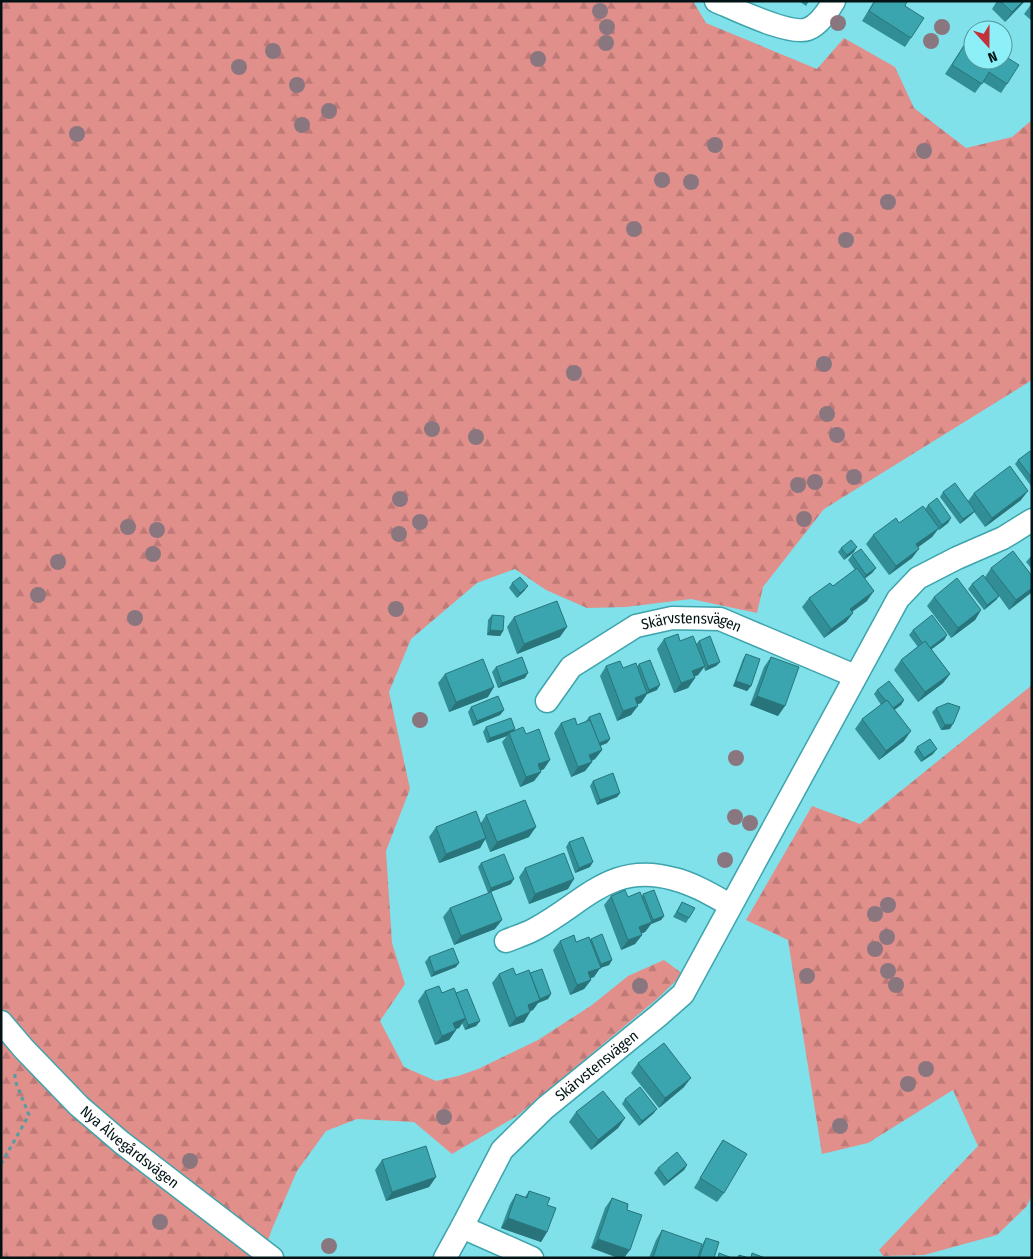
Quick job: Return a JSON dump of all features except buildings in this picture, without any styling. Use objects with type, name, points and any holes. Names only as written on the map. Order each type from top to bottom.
[{"type":"street","points":[[716,1],[778,26],[796,31],[808,30],[818,23],[834,1]]},
{"type":"street","name":"Skärvstensvägen","points":[[445,1258],[502,1150],[545,1108],[683,994],[898,599],[918,578],[1003,538],[1032,520]]},
{"type":"street","name":"Skärvstensvägen","points":[[547,701],[571,667],[636,626],[672,618],[720,619],[855,676]]},
{"type":"street","points":[[506,941],[535,929],[604,884],[629,876],[652,875],[674,878],[695,886],[730,905]]},
{"type":"street","name":"Nya Älvegårdsvägen","points":[[1,1022],[24,1049],[79,1106],[121,1142],[272,1258]]},
{"type":"street","points":[[462,1227],[532,1258]]},
{"type":"path","points":[[1,1164],[29,1115],[16,1083],[12,1064]]},
{"type":"green space","points":[[1,1],[693,1],[706,23],[817,69],[844,38],[895,67],[914,108],[966,148],[1012,137],[1032,120],[1032,380],[824,509],[763,587],[757,613],[691,599],[626,607],[587,608],[546,590],[515,569],[477,583],[411,639],[389,692],[410,789],[386,851],[392,943],[405,984],[380,1021],[404,1067],[436,1081],[458,1076],[478,1069],[538,1040],[592,1005],[628,976],[664,960],[683,974],[657,999],[517,1116],[452,1154],[414,1122],[357,1119],[326,1131],[297,1171],[272,1229],[262,1258],[1,1258]]},
{"type":"green space","points":[[1032,685],[1032,1195],[1027,1206],[997,1235],[924,1255],[883,1256],[879,1250],[978,1146],[953,1090],[868,1143],[822,1154],[788,940],[746,920],[812,806],[860,824]]}]
